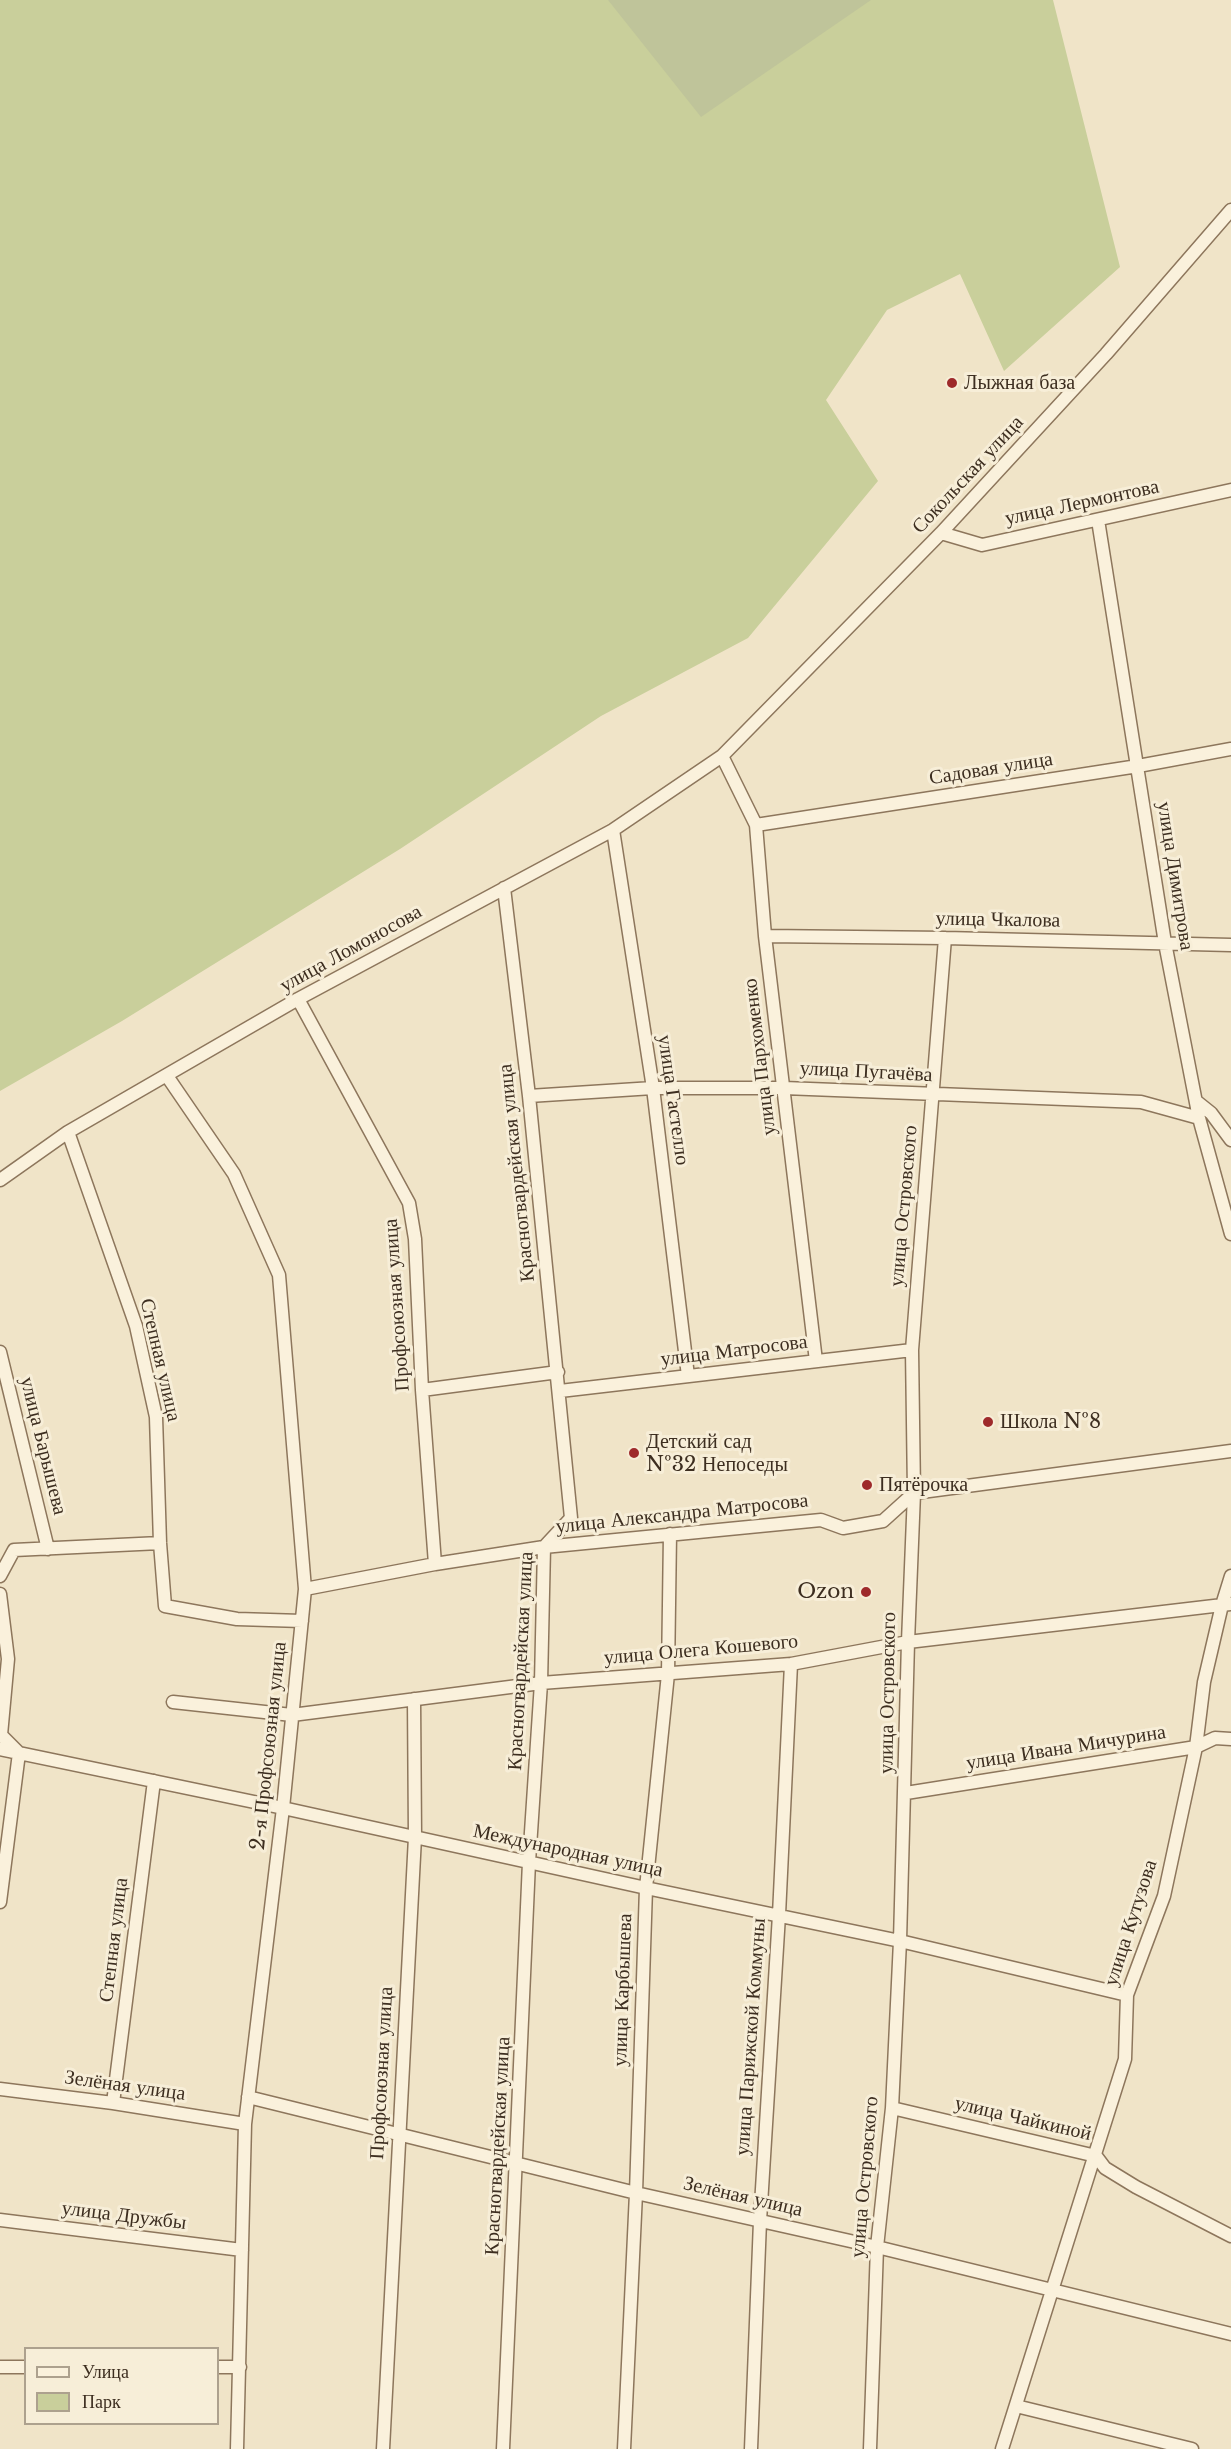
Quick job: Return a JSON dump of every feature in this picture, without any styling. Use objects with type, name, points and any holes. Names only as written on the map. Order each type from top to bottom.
[{"type":"street","name":"Сокольская улица","points":[[722,756],[941,533],[1106,354],[1231,210]]},
{"type":"street","name":"улица Лермонтова","points":[[941,533],[982,545],[1231,490]]},
{"type":"street","name":"улица Димитрова","points":[[1098,520],[1165,943],[1199,1118],[1231,1234]]},
{"type":"street","name":"Садовая улица","points":[[756,825],[1138,766],[1231,749]]},
{"type":"street","name":"улица Пархоменко","points":[[722,756],[756,825],[765,936],[816,1361]]},
{"type":"street","name":"улица Ломоносова","points":[[0,1180],[68,1132],[298,999],[613,830],[722,756]]},
{"type":"street","name":"улица Гастелло","points":[[613,830],[653,1088],[688,1376]]},
{"type":"street","name":"Красногвардейская улица","points":[[503,2449],[529,1862],[541,1683],[544,1547],[571,1518],[529,1096],[504,888]]},
{"type":"street","name":"улица Чкалова","points":[[765,936],[1231,945]]},
{"type":"street","name":"улица Островского","points":[[870,2449],[877,2247],[892,2108],[906,1793],[908,1642],[914,1493],[912,1350],[945,938]]},
{"type":"street","name":"Профсоюзная улица","points":[[298,999],[410,1203],[415,1239],[435,1564]]},
{"type":"street","name":"2-я Профсоюзная улица","points":[[167,1076],[234,1174],[279,1275],[305,1589],[283,1808],[245,2124],[237,2449]]},
{"type":"street","name":"улица Пугачёва","points":[[529,1096],[653,1088],[783,1088],[1141,1102],[1199,1118]]},
{"type":"street","points":[[1196,1101],[1211,1113],[1231,1140]]},
{"type":"street","name":"Степная улица","points":[[68,1132],[136,1326],[156,1417],[160,1544],[165,1606],[237,1619],[302,1621]]},
{"type":"street","name":"улица Матросова","points":[[560,1391],[912,1350]]},
{"type":"street","name":"улица Барышева","points":[[0,1352],[48,1549]]},
{"type":"street","points":[[423,1390],[558,1372]]},
{"type":"street","points":[[914,1493],[1231,1451]]},
{"type":"street","name":"улица Александра Матросова","points":[[305,1589],[435,1564],[544,1547],[821,1520],[843,1528],[863,1525],[883,1521],[914,1493]]},
{"type":"street","name":"улица Карбышева","points":[[624,2449],[636,2193],[646,1888],[668,1674],[670,1534]]},
{"type":"street","points":[[0,1576],[14,1550],[160,1544]]},
{"type":"street","name":"улица Кутузова","points":[[1002,2449],[1125,2059],[1127,1995],[1164,1896],[1196,1747],[1204,1682],[1226,1605],[1231,1576]]},
{"type":"street","points":[[0,1594],[8,1659],[1,1735],[19,1753],[0,1902]]},
{"type":"street","name":"улица Олега Кошевого","points":[[173,1701],[292,1715],[541,1683],[791,1664],[908,1642],[1226,1605]]},
{"type":"street","name":"улица Парижской Коммуны","points":[[751,2449],[759,2221],[791,1664]]},
{"type":"street","name":"Профсоюзная улица","points":[[383,2449],[415,1837],[414,1699]]},
{"type":"street","name":"улица Ивана Мичурина","points":[[906,1793],[1196,1747],[1215,1738],[1231,1739]]},
{"type":"street","name":"Международная улица","points":[[0,1749],[900,1941],[1127,1995]]},
{"type":"street","name":"Степная улица","points":[[113,2103],[154,1781]]},
{"type":"street","name":"Зелёная улица","points":[[0,2089],[113,2103],[245,2124]]},
{"type":"street","name":"Зелёная улица","points":[[248,2097],[636,2193],[877,2247],[1231,2334]]},
{"type":"street","name":"улица Чайкиной","points":[[892,2108],[1096,2156],[1105,2168],[1136,2187],[1231,2236]]},
{"type":"street","name":"улица Дружбы","points":[[0,2220],[242,2250]]},
{"type":"street","points":[[0,2367],[24,2367]]},
{"type":"street","points":[[219,2367],[240,2367]]},
{"type":"street","points":[[1016,2406],[1192,2449]]},
{"type":"green space","points":[[0,0],[1053,0],[1120,267],[1004,371],[960,274],[887,310],[826,400],[878,481],[748,638],[601,716],[400,849],[122,1021],[0,1091]]},
{"type":"green space","points":[[608,0],[871,0],[701,117]]},
{"type":"place","name":"Лыжная база","points":[[952,383]]},
{"type":"place","name":"Школа №8","points":[[988,1422]]},
{"type":"place","name":"Детский сад №32 Непоседы","points":[[634,1453]]},
{"type":"place","name":"Пятёрочка","points":[[867,1485]]},
{"type":"place","name":"Ozon","points":[[866,1592]]}]
